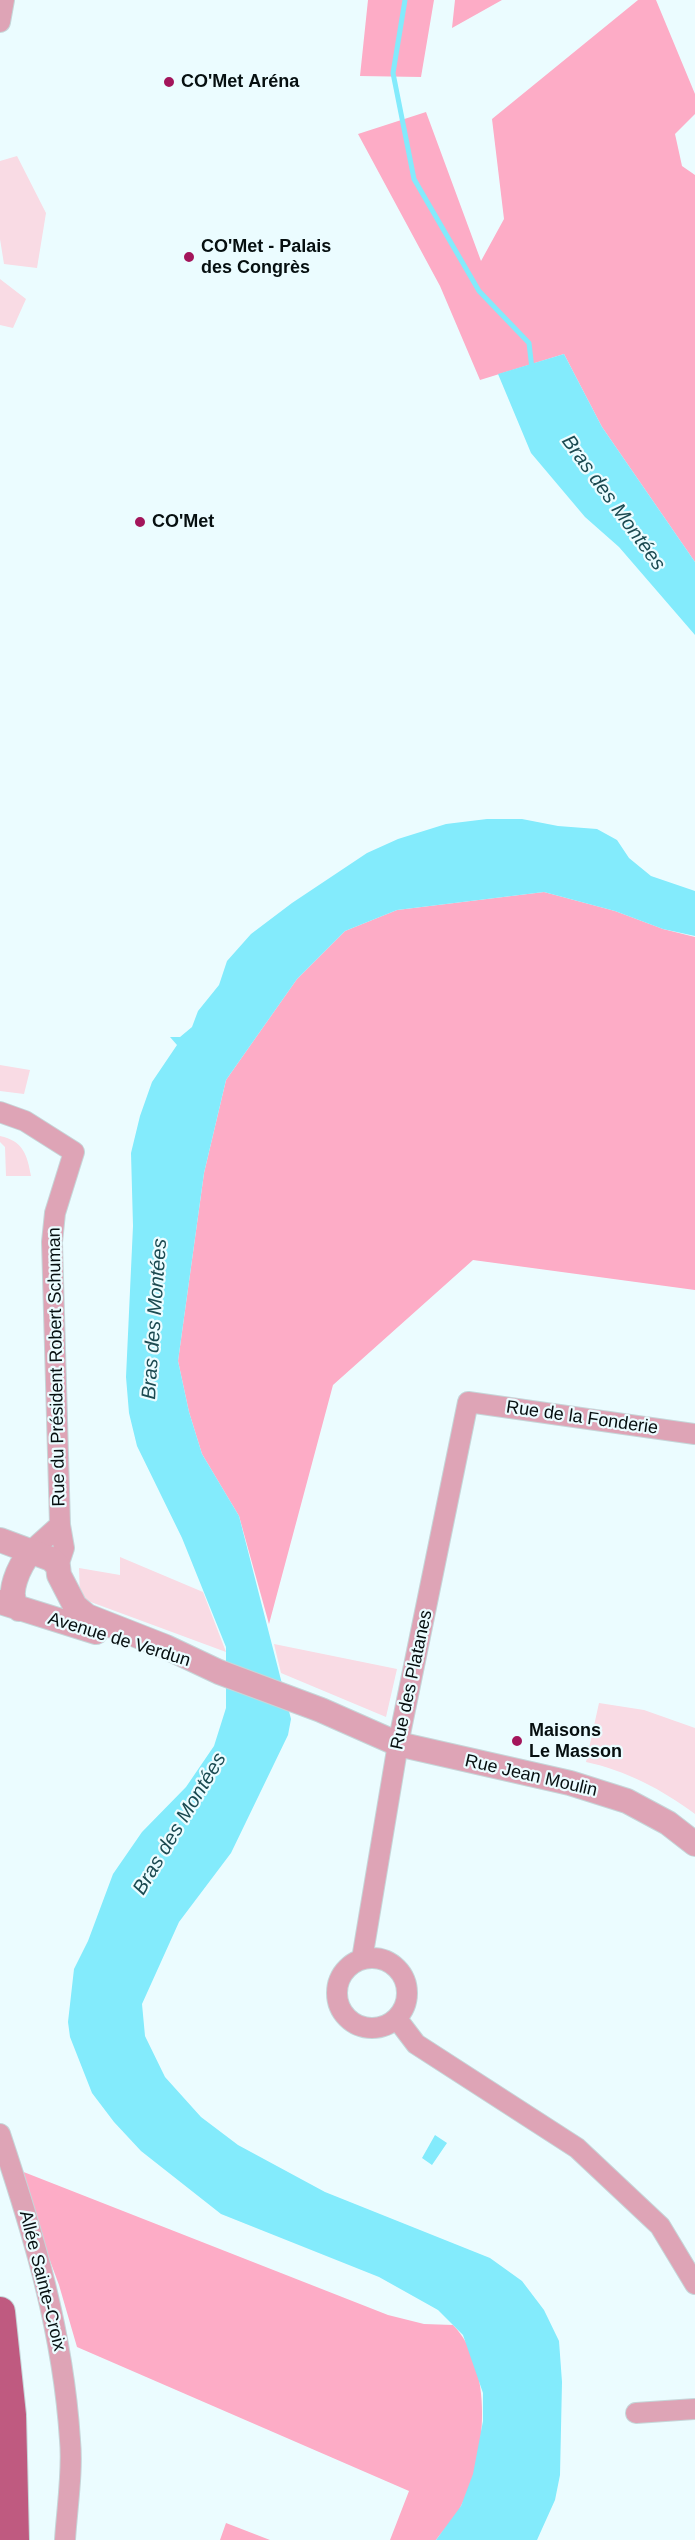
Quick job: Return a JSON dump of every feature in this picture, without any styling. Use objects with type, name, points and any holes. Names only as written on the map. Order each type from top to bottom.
[{"type":"main road","points":[[0,2312],[11,2415],[14,2540]]},
{"type":"street","points":[[0,22],[4,0]]},
{"type":"street","name":"Rue du Président Robert Schuman","points":[[0,1112],[25,1121],[74,1152],[55,1214],[52,1242],[60,1525],[64,1548],[58,1570]]},
{"type":"street","name":"Rue de la Fonderie","points":[[468,1402],[695,1434]]},
{"type":"street","name":"Rue des Platanes","points":[[362,1959],[398,1744],[468,1402]]},
{"type":"street","name":"Rue du Président Robert Schuman","points":[[31,1551],[60,1525]]},
{"type":"street","points":[[0,1540],[51,1559],[58,1570]]},
{"type":"street","points":[[17,1608],[13,1602],[13,1588],[31,1551]]},
{"type":"street","name":"Avenue de Verdun","points":[[17,1608],[47,1606],[58,1570]]},
{"type":"street","name":"Avenue de Verdun","points":[[58,1570],[75,1606],[87,1616],[166,1647],[213,1669],[292,1698]]},
{"type":"street","name":"Avenue de Verdun","points":[[17,1608],[61,1619],[160,1655],[213,1669]]},
{"type":"street","name":"Rue Jean Moulin","points":[[292,1698],[398,1744],[599,1791],[627,1801],[668,1823],[695,1844]]},
{"type":"street","points":[[362,1959],[387,1961],[397,1968],[406,1981],[408,1993],[404,2008],[397,2019],[384,2026],[372,2028],[357,2025],[347,2018],[339,2005],[337,1993],[340,1979],[347,1968],[362,1959]]},
{"type":"street","points":[[397,2019],[416,2044],[577,2148],[660,2226],[695,2284]]},
{"type":"street","name":"Allée Sainte-Croix","points":[[0,2134],[33,2232],[59,2338],[71,2442],[65,2540]]},
{"type":"street","points":[[636,2413],[695,2409]]},
{"type":"shaded area","points":[[368,0],[434,0],[421,77],[360,76]]},
{"type":"shaded area","points":[[455,0],[502,0],[452,28]]},
{"type":"shaded area","points":[[638,0],[656,0],[695,94],[695,114],[675,134],[682,166],[695,175],[695,562],[602,427],[564,354],[480,380],[440,286],[358,134],[426,112],[481,261],[504,219],[492,119]]},
{"type":"shaded area","points":[[17,156],[46,213],[37,268],[4,264],[0,239],[0,161]]},
{"type":"shaded area","points":[[0,279],[26,299],[13,328],[0,325]]},
{"type":"shaded area","points":[[544,892],[615,911],[663,929],[695,937],[695,1290],[473,1260],[333,1385],[269,1624],[239,1516],[202,1454],[189,1412],[178,1361],[204,1173],[226,1080],[297,979],[345,931],[397,910]]},
{"type":"shaded area","points":[[0,1065],[30,1070],[24,1094],[0,1091]]},
{"type":"shaded area","points":[[0,1136],[14,1141],[23,1150],[31,1176],[6,1176],[5,1147],[0,1142]]},
{"type":"shaded area","points":[[120,1557],[203,1592],[226,1652],[80,1598],[79,1568],[120,1575]]},
{"type":"shaded area","points":[[274,1644],[397,1669],[386,1717],[281,1673]]},
{"type":"shaded area","points":[[599,1703],[644,1710],[695,1728],[695,1814],[643,1782],[615,1770],[586,1762]]},
{"type":"shaded area","points":[[16,2169],[388,2315],[424,2324],[453,2325],[466,2343],[475,2364],[482,2413],[481,2439],[470,2486],[459,2510],[436,2540],[390,2540],[409,2491],[77,2347],[59,2285]]},
{"type":"shaded area","points":[[226,2523],[270,2540],[220,2540]]},
{"type":"water","points":[[564,354],[602,427],[695,562],[695,635],[619,547],[585,517],[531,453],[498,374]]},
{"type":"water","points":[[487,819],[522,819],[558,826],[597,829],[617,840],[629,858],[651,876],[695,891],[695,936],[663,929],[615,911],[544,892],[397,910],[345,931],[297,979],[226,1080],[204,1173],[178,1361],[189,1412],[202,1454],[239,1516],[291,1719],[288,1735],[231,1853],[179,1922],[142,2004],[145,2036],[165,2077],[201,2117],[238,2145],[325,2192],[490,2258],[522,2281],[544,2310],[559,2341],[562,2382],[560,2475],[555,2500],[537,2540],[436,2540],[461,2506],[473,2474],[483,2421],[483,2393],[463,2335],[438,2310],[379,2277],[221,2214],[141,2151],[114,2122],[92,2093],[70,2037],[68,2022],[74,1969],[88,1941],[113,1874],[142,1832],[186,1787],[214,1746],[226,1708],[226,1647],[182,1538],[137,1446],[129,1413],[126,1377],[133,1226],[131,1153],[140,1116],[152,1082],[177,1045],[170,1037],[180,1037],[192,1027],[198,1011],[219,985],[227,961],[251,934],[292,903],[367,853],[398,839],[446,824]]},
{"type":"water","points":[[435,2135],[447,2143],[432,2165],[422,2158]]},
{"type":"waterway","name":"Bras des Montées","points":[[405,0],[393,73],[414,179],[479,291],[529,343],[532,369]]},
{"type":"place","name":"CO'Met Aréna","points":[[169,82]]},
{"type":"place","name":"CO'Met - Palais des Congrès","points":[[189,257]]},
{"type":"place","name":"CO'Met","points":[[140,522]]},
{"type":"place","name":"Maisons Le Masson","points":[[517,1741]]}]
